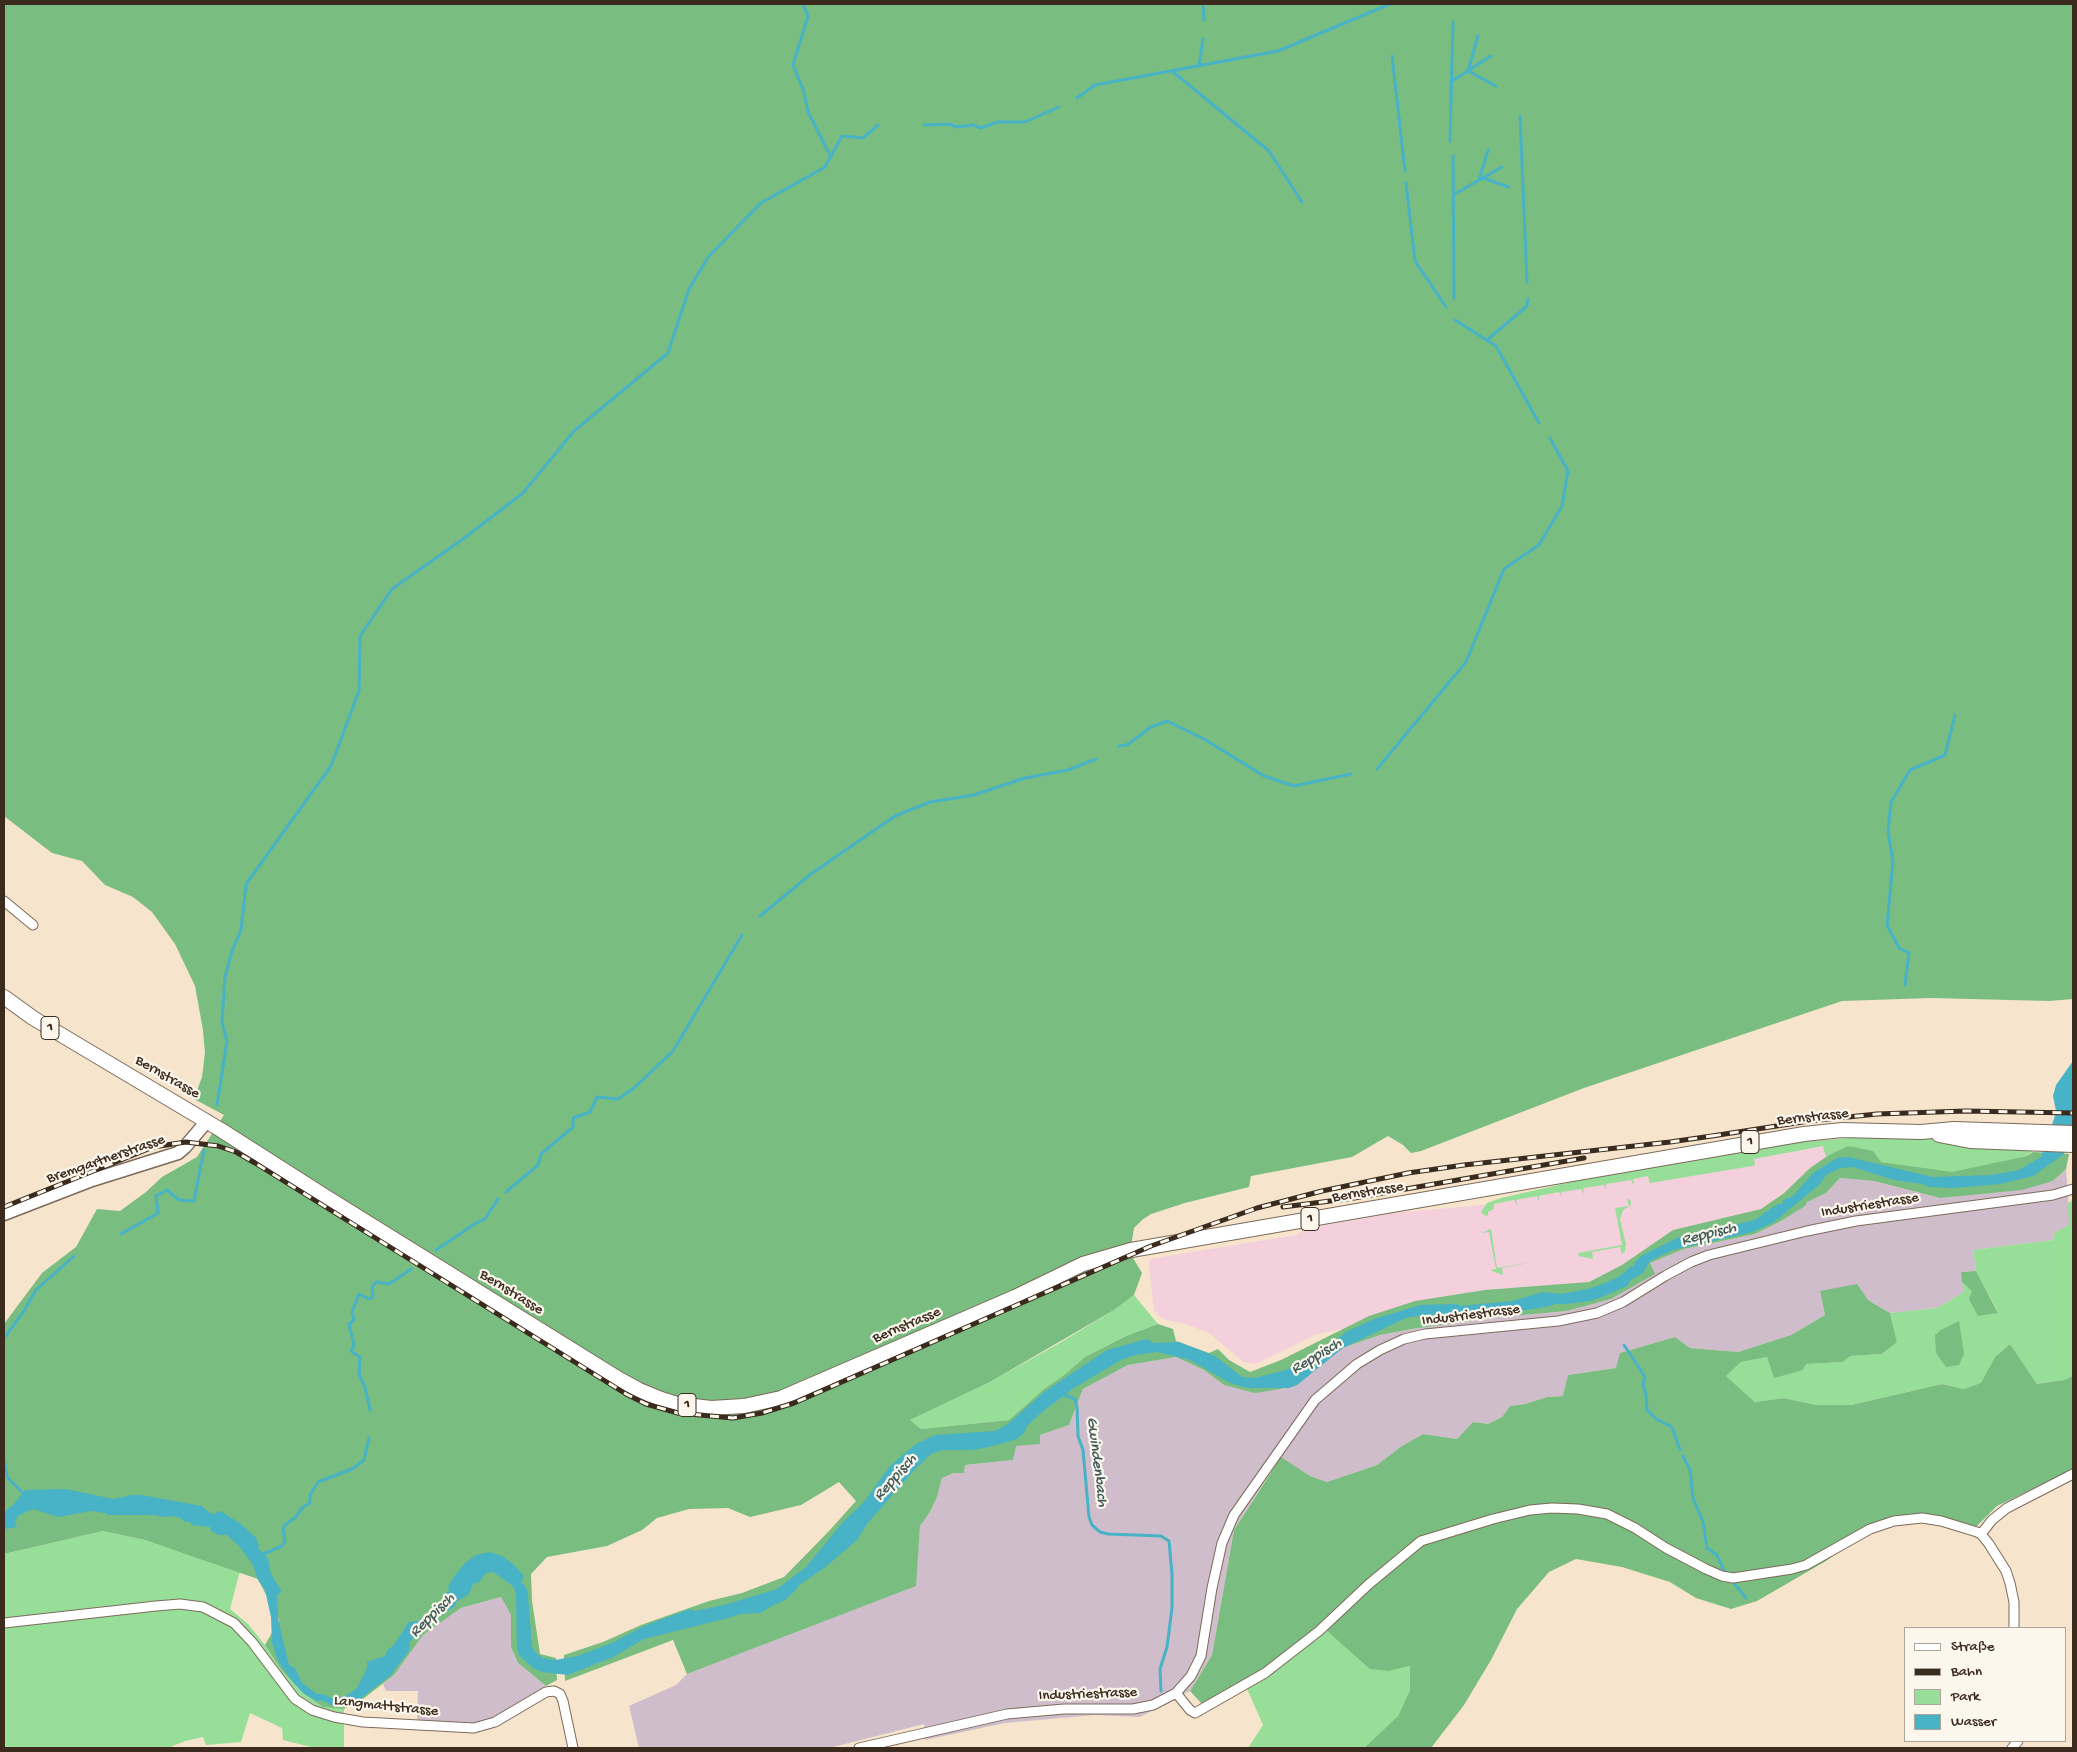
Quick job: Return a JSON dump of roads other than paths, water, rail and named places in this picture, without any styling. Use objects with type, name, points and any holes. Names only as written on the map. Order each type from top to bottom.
[{"type":"main road","name":"Bernstrasse","points":[[4,997],[33,1018],[207,1121],[619,1380],[639,1390],[677,1404],[711,1408],[744,1406],[781,1398],[1006,1300],[1083,1264],[1120,1252],[1787,1136],[1842,1130],[1921,1132],[1954,1129],[2073,1141]]},
{"type":"main road","name":"Bremgartnerstrasse","points":[[4,1214],[92,1180],[178,1153],[185,1148],[207,1121]]},
{"type":"street","points":[[4,901],[33,925]]},
{"type":"street","name":"Industriestrasse","points":[[859,1748],[1007,1714],[1064,1709],[1133,1709],[1153,1705],[1176,1693],[1188,1682],[1196,1670],[1222,1542],[1234,1515],[1315,1400],[1357,1364],[1380,1350],[1404,1339],[1425,1334],[1558,1321],[1597,1313],[1623,1302],[1691,1262],[1709,1255],[1807,1231],[1856,1221],[2054,1195],[2073,1189]]},
{"type":"street","points":[[1981,1534],[1995,1516],[2014,1503],[2073,1474]]},
{"type":"street","points":[[1176,1693],[1194,1713],[1201,1711],[1265,1673],[1319,1631],[1369,1584],[1421,1541],[1468,1526],[1530,1510],[1564,1508],[1590,1510],[1607,1514],[1706,1569],[1732,1578],[1792,1569],[1806,1565],[1870,1529],[1902,1519],[1922,1518],[1941,1521],[1981,1534],[2003,1565],[2010,1583],[2014,1602],[2014,1627]]},
{"type":"street","name":"Langmattstrasse","points":[[4,1623],[180,1604],[202,1607],[234,1623],[252,1642],[295,1699],[322,1714],[363,1722],[474,1728],[495,1722],[546,1692],[554,1691],[560,1694],[563,1701],[573,1748]]},
{"type":"water","name":"Reppisch","points":[[2073,1061],[2073,1132],[2064,1154],[2033,1176],[2000,1184],[1952,1188],[1929,1187],[1922,1184],[1894,1180],[1853,1167],[1840,1168],[1826,1175],[1820,1184],[1774,1222],[1753,1232],[1673,1250],[1650,1261],[1643,1273],[1631,1280],[1627,1286],[1602,1297],[1590,1301],[1555,1304],[1510,1313],[1483,1313],[1465,1318],[1463,1315],[1423,1315],[1406,1318],[1343,1348],[1297,1385],[1289,1388],[1248,1388],[1230,1383],[1190,1360],[1157,1352],[1135,1355],[1121,1360],[1074,1388],[1042,1412],[1017,1439],[972,1450],[943,1450],[931,1454],[917,1467],[867,1524],[857,1540],[823,1569],[799,1585],[785,1600],[761,1613],[740,1614],[644,1639],[613,1657],[568,1675],[542,1672],[533,1668],[519,1655],[517,1648],[516,1594],[513,1586],[493,1572],[486,1573],[479,1582],[473,1584],[469,1594],[420,1630],[410,1642],[409,1651],[390,1676],[356,1702],[333,1706],[321,1700],[316,1701],[303,1693],[279,1663],[272,1643],[271,1617],[265,1590],[258,1580],[253,1565],[239,1546],[227,1535],[219,1535],[211,1531],[210,1527],[192,1525],[190,1522],[185,1522],[181,1518],[172,1516],[108,1515],[91,1511],[58,1517],[33,1509],[19,1515],[15,1521],[17,1527],[4,1529],[4,1512],[14,1504],[25,1490],[66,1489],[113,1499],[141,1495],[202,1506],[210,1513],[222,1512],[241,1524],[256,1538],[258,1548],[268,1558],[271,1574],[281,1590],[277,1595],[278,1619],[289,1665],[295,1668],[302,1683],[317,1694],[331,1698],[346,1696],[357,1688],[367,1668],[367,1662],[385,1656],[388,1649],[393,1646],[409,1622],[418,1621],[443,1603],[444,1594],[449,1591],[448,1587],[453,1578],[465,1563],[476,1555],[490,1552],[502,1556],[524,1576],[521,1582],[526,1587],[528,1595],[532,1647],[536,1653],[543,1658],[555,1660],[578,1656],[614,1642],[644,1626],[690,1609],[695,1611],[724,1605],[777,1589],[806,1567],[843,1522],[863,1503],[890,1466],[916,1444],[935,1435],[995,1431],[1008,1424],[1044,1392],[1107,1350],[1147,1339],[1153,1343],[1179,1342],[1215,1356],[1242,1377],[1254,1378],[1283,1371],[1309,1360],[1346,1332],[1374,1319],[1420,1305],[1457,1304],[1460,1306],[1512,1301],[1543,1292],[1561,1294],[1603,1284],[1620,1276],[1630,1267],[1634,1266],[1635,1262],[1643,1255],[1677,1238],[1755,1220],[1776,1205],[1783,1203],[1783,1200],[1793,1196],[1813,1173],[1837,1158],[1848,1157],[1933,1177],[1992,1175],[2019,1170],[2041,1157],[2056,1111],[2053,1096],[2056,1085]]},
{"type":"waterway","points":[[803,4],[808,16],[793,65],[804,92],[808,112],[831,157]]},
{"type":"waterway","points":[[1203,4],[1204,20]]},
{"type":"waterway","points":[[1077,98],[1095,85],[1278,51],[1390,4]]},
{"type":"waterway","points":[[1450,141],[1453,22]]},
{"type":"waterway","points":[[1478,36],[1468,71],[1496,86]]},
{"type":"waterway","points":[[1199,66],[1203,39]]},
{"type":"waterway","points":[[1392,56],[1405,171]]},
{"type":"waterway","points":[[1452,81],[1491,56]]},
{"type":"waterway","points":[[1172,71],[1269,151],[1302,202]]},
{"type":"waterway","points":[[924,125],[949,124],[957,127],[973,125],[981,128],[998,122],[1025,122],[1059,107]]},
{"type":"waterway","points":[[1520,116],[1527,282]]},
{"type":"waterway","points":[[217,1105],[227,1041],[222,1022],[225,977],[232,951],[241,930],[246,884],[331,766],[359,691],[360,636],[392,589],[463,539],[523,493],[574,431],[668,353],[689,289],[709,256],[761,203],[825,167],[842,136],[863,138],[878,125]]},
{"type":"waterway","points":[[1479,180],[1488,150]]},
{"type":"waterway","points":[[1453,156],[1454,298]]},
{"type":"waterway","points":[[1453,195],[1502,167]]},
{"type":"waterway","points":[[1483,178],[1509,187]]},
{"type":"waterway","points":[[1406,183],[1415,261],[1446,307]]},
{"type":"waterway","points":[[1487,340],[1527,306],[1528,299]]},
{"type":"waterway","points":[[1455,320],[1496,346],[1539,423]]},
{"type":"waterway","points":[[1377,769],[1466,662],[1504,569],[1539,545],[1562,506],[1568,471],[1550,438]]},
{"type":"waterway","points":[[1905,985],[1909,953],[1899,948],[1887,925],[1893,862],[1888,831],[1891,802],[1910,770],[1945,755],[1955,715]]},
{"type":"waterway","points":[[1119,746],[1127,745],[1151,727],[1167,721],[1204,739],[1264,776],[1294,786],[1351,774]]},
{"type":"waterway","points":[[760,916],[811,874],[895,816],[930,802],[974,795],[1025,778],[1068,770],[1096,759]]},
{"type":"waterway","points":[[506,1192],[538,1165],[541,1154],[573,1127],[573,1118],[590,1112],[597,1097],[618,1099],[634,1088],[673,1051],[742,935]]},
{"type":"waterway","points":[[121,1234],[158,1213],[156,1196],[167,1190],[179,1200],[194,1201],[204,1150]]},
{"type":"waterway","points":[[436,1250],[485,1219],[498,1199]]},
{"type":"waterway","points":[[4,1338],[24,1311],[36,1290],[74,1256]]},
{"type":"waterway","points":[[370,1410],[365,1387],[359,1375],[360,1357],[351,1351],[354,1345],[349,1324],[354,1320],[352,1312],[359,1294],[369,1299],[373,1297],[372,1287],[376,1282],[389,1284],[411,1269]]},
{"type":"waterway","points":[[1624,1345],[1645,1377],[1643,1384],[1647,1410],[1656,1419],[1672,1427],[1680,1450]]},
{"type":"waterway","name":"Gwindenbach","points":[[1062,1394],[1075,1399],[1077,1407],[1078,1436],[1083,1450],[1089,1517],[1092,1525],[1100,1532],[1108,1534],[1161,1536],[1169,1541],[1172,1574],[1172,1608],[1167,1647],[1160,1669],[1161,1691]]},
{"type":"waterway","points":[[261,1555],[282,1546],[285,1541],[283,1529],[303,1507],[310,1503],[310,1495],[318,1482],[352,1469],[364,1460],[369,1438]]},
{"type":"waterway","points":[[1683,1456],[1690,1470],[1693,1498],[1703,1522],[1707,1548],[1717,1555],[1725,1573]]},
{"type":"waterway","points":[[4,1458],[7,1477],[25,1495]]},
{"type":"waterway","points":[[1733,1582],[1746,1598]]},
{"type":"railway","points":[[1712,1136],[1809,1121],[1877,1114],[1966,1111],[2073,1113]]},
{"type":"railway","points":[[4,1207],[153,1147],[186,1142],[218,1146],[236,1152],[255,1163],[626,1394],[646,1404],[678,1413],[733,1418],[762,1413],[794,1403],[1151,1246],[1257,1208],[1322,1191],[1408,1173],[1719,1135]]},
{"type":"railway","points":[[1283,1207],[1354,1198],[1584,1158]]}]
